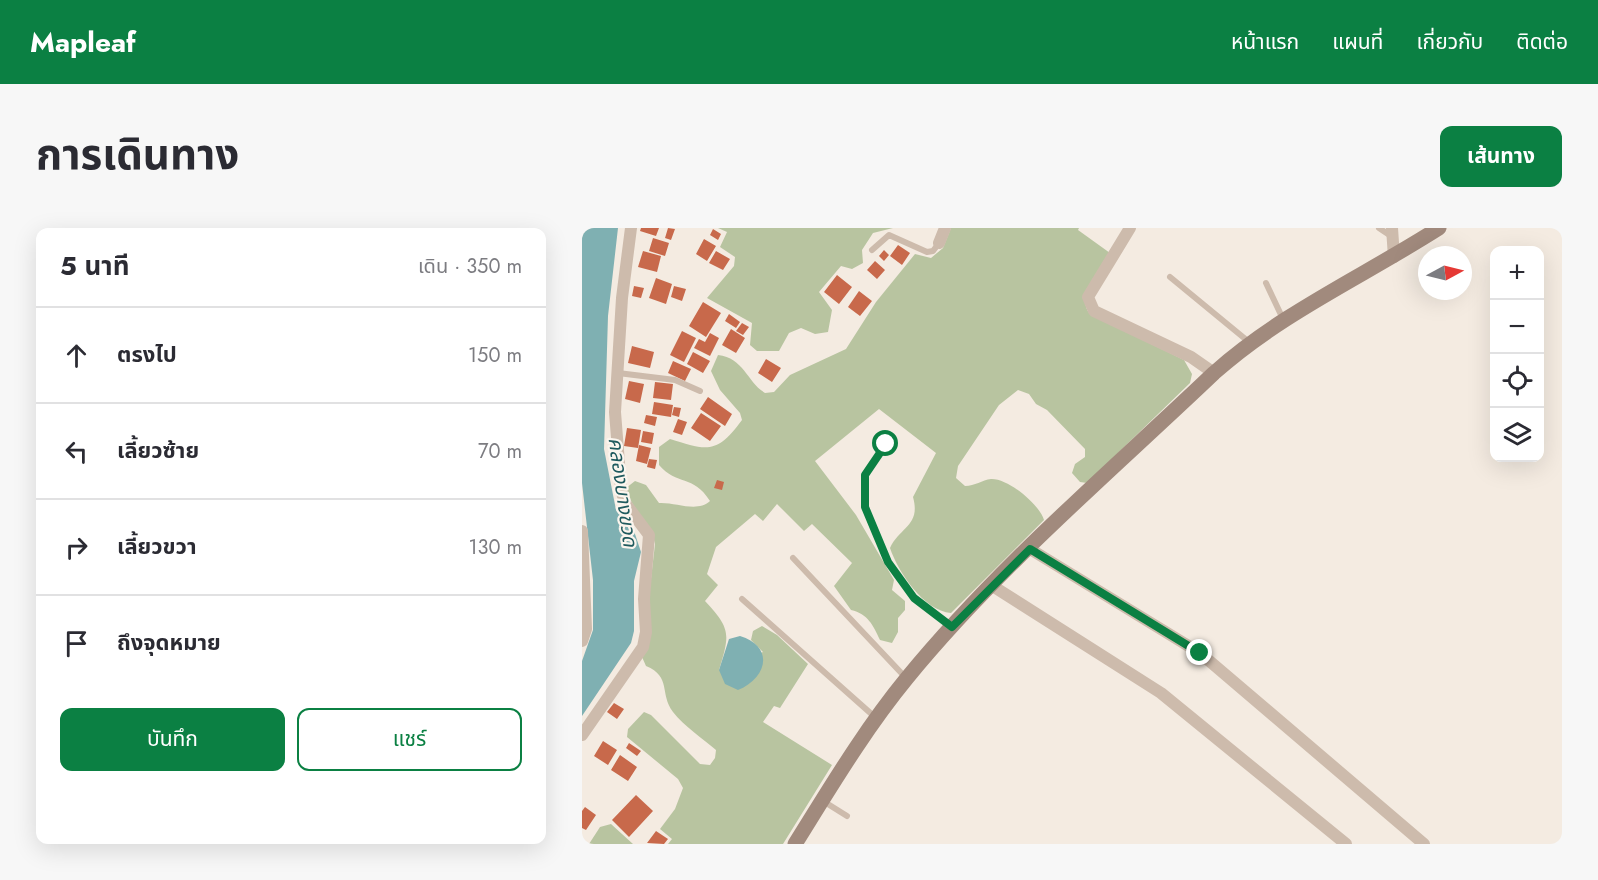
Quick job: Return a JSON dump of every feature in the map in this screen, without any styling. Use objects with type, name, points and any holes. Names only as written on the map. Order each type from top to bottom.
[{"type":"main road","points":[[795,844],[906,679],[992,585],[1249,342],[1439,228]]},
{"type":"street","points":[[582,735],[643,646],[646,632],[644,599],[650,535],[625,503],[621,489],[615,412],[624,275],[631,228]]},
{"type":"street","points":[[939,243],[945,228]]},
{"type":"street","points":[[1130,228],[1088,297],[1089,303],[1094,311],[1191,357],[1214,373]]},
{"type":"street","points":[[1392,232],[1394,257]]},
{"type":"street","points":[[582,531],[586,629],[582,641]]},
{"type":"street","points":[[1030,549],[1200,653],[1424,844]]},
{"type":"street","points":[[992,585],[1161,693],[1346,844]]},
{"type":"lane","points":[[1379,228],[1392,232]]},
{"type":"lane","points":[[872,250],[889,235],[927,252],[933,251],[939,243]]},
{"type":"lane","points":[[1170,277],[1249,342]]},
{"type":"lane","points":[[1266,283],[1283,320]]},
{"type":"lane","points":[[618,373],[675,380],[700,391]]},
{"type":"lane","points":[[886,444],[865,475],[865,507],[888,562],[914,598],[952,627]]},
{"type":"lane","points":[[793,558],[906,679]]},
{"type":"lane","points":[[742,599],[801,649],[877,719]]},
{"type":"lane","points":[[822,801],[847,816]]},
{"type":"green space","points":[[718,228],[893,228],[873,233],[862,250],[863,263],[852,269],[841,266],[819,292],[832,310],[828,332],[815,334],[801,328],[789,333],[779,351],[757,351],[750,345],[752,323],[707,298],[734,266],[735,257],[720,247],[727,232]]},
{"type":"green space","points":[[951,228],[1079,228],[1078,230],[1110,253],[1087,291],[1085,300],[1090,314],[1184,360],[1192,374],[1190,383],[1087,483],[1080,482],[1072,473],[1075,464],[1085,457],[1085,449],[1047,410],[1036,404],[1029,394],[1018,390],[999,405],[958,466],[956,478],[965,486],[991,479],[1006,483],[1030,500],[1044,520],[951,613],[941,611],[931,605],[913,589],[899,568],[890,548],[912,520],[915,507],[913,497],[936,453],[879,409],[815,461],[856,515],[894,580],[892,590],[905,601],[905,610],[898,618],[898,632],[892,643],[880,640],[869,621],[862,614],[851,610],[834,586],[852,563],[812,524],[804,531],[777,504],[763,521],[755,514],[716,547],[707,574],[718,585],[705,601],[720,619],[726,632],[725,648],[719,670],[763,652],[751,640],[753,631],[762,626],[777,635],[808,664],[780,708],[774,706],[763,722],[832,765],[783,844],[668,844],[672,839],[660,829],[675,809],[683,788],[678,779],[627,737],[628,729],[644,712],[651,715],[700,764],[710,765],[715,758],[716,750],[673,712],[662,680],[654,670],[646,666],[642,657],[655,544],[653,536],[632,503],[626,488],[635,481],[646,485],[659,503],[693,507],[710,501],[697,487],[672,476],[659,465],[659,447],[670,439],[694,446],[711,447],[726,439],[742,420],[740,413],[720,390],[711,371],[718,355],[727,357],[740,365],[765,393],[774,392],[790,375],[846,349],[876,302],[915,254],[931,258],[943,248]]},
{"type":"green space","points":[[611,824],[633,844],[589,844],[600,827]]},
{"type":"water","points":[[582,228],[618,228],[608,316],[604,449],[616,510],[634,531],[641,552],[634,581],[634,631],[631,643],[582,716],[582,661],[593,630],[593,580],[582,483]]},
{"type":"water","points":[[740,636],[759,647],[763,663],[761,671],[755,678],[738,690],[725,684],[719,670],[729,639]]},
{"type":"building","points":[[641,228],[659,228],[656,236],[640,231]]},
{"type":"building","points":[[668,228],[675,229],[671,240],[665,238]]},
{"type":"building","points":[[713,229],[721,234],[718,240],[710,235]]},
{"type":"building","points":[[653,238],[669,243],[665,256],[649,251]]},
{"type":"building","points":[[704,239],[716,246],[707,261],[696,254]]},
{"type":"building","points":[[898,245],[910,253],[902,265],[890,256]]},
{"type":"building","points":[[884,250],[889,255],[884,261],[879,256]]},
{"type":"building","points":[[643,251],[661,256],[657,272],[638,267]]},
{"type":"building","points":[[716,251],[730,259],[723,270],[709,263]]},
{"type":"building","points":[[875,261],[885,270],[877,279],[867,270]]},
{"type":"building","points":[[837,275],[852,287],[839,304],[824,292]]},
{"type":"building","points":[[656,278],[672,284],[666,304],[649,298]]},
{"type":"building","points":[[634,286],[644,288],[641,298],[632,296]]},
{"type":"building","points":[[674,286],[686,289],[682,301],[671,297]]},
{"type":"building","points":[[859,291],[872,301],[860,316],[848,307]]},
{"type":"building","points":[[703,302],[721,313],[706,337],[689,326]]},
{"type":"building","points":[[729,314],[740,322],[736,328],[725,321]]},
{"type":"building","points":[[742,323],[749,327],[743,335],[736,331]]},
{"type":"building","points":[[731,329],[745,338],[736,353],[722,345]]},
{"type":"building","points":[[682,331],[696,338],[684,362],[670,355]]},
{"type":"building","points":[[710,333],[719,338],[710,356],[694,348],[699,339],[705,342]]},
{"type":"building","points":[[632,346],[654,352],[650,368],[628,363]]},
{"type":"building","points":[[693,352],[710,361],[703,373],[687,364]]},
{"type":"building","points":[[766,359],[781,368],[772,382],[758,373]]},
{"type":"building","points":[[673,361],[691,369],[685,381],[668,373]]},
{"type":"building","points":[[629,381],[644,384],[640,403],[625,399]]},
{"type":"building","points":[[655,382],[673,384],[671,400],[653,398]]},
{"type":"building","points":[[708,397],[732,414],[725,426],[700,409]]},
{"type":"building","points":[[654,402],[673,405],[671,417],[652,414]]},
{"type":"building","points":[[674,407],[681,408],[679,417],[672,415]]},
{"type":"building","points":[[701,413],[721,426],[710,441],[691,428]]},
{"type":"building","points":[[646,415],[657,417],[655,426],[644,423]]},
{"type":"building","points":[[678,419],[687,422],[682,435],[673,432]]},
{"type":"building","points":[[627,428],[641,430],[638,448],[624,446]]},
{"type":"building","points":[[643,431],[654,433],[652,444],[641,442]]},
{"type":"building","points":[[639,445],[651,448],[647,464],[636,461]]},
{"type":"building","points":[[649,459],[657,460],[655,469],[647,467]]},
{"type":"building","points":[[717,480],[724,482],[722,490],[714,488]]},
{"type":"building","points":[[614,703],[624,709],[617,719],[607,712]]},
{"type":"building","points":[[603,741],[617,750],[608,765],[594,756]]},
{"type":"building","points":[[629,743],[641,751],[637,756],[626,748]]},
{"type":"building","points":[[620,755],[637,767],[628,781],[611,770]]},
{"type":"building","points":[[636,795],[653,811],[629,837],[612,820]]},
{"type":"building","points":[[585,807],[596,815],[586,830],[582,828],[582,811]]},
{"type":"building","points":[[656,831],[668,839],[664,844],[647,843]]},
{"type":"route","points":[[886,444],[865,475],[865,507],[888,562],[914,598],[952,627],[1030,549],[1200,653]]},
{"type":"water label","name":"คลองบางขวด","points":[[623,492]]}]
